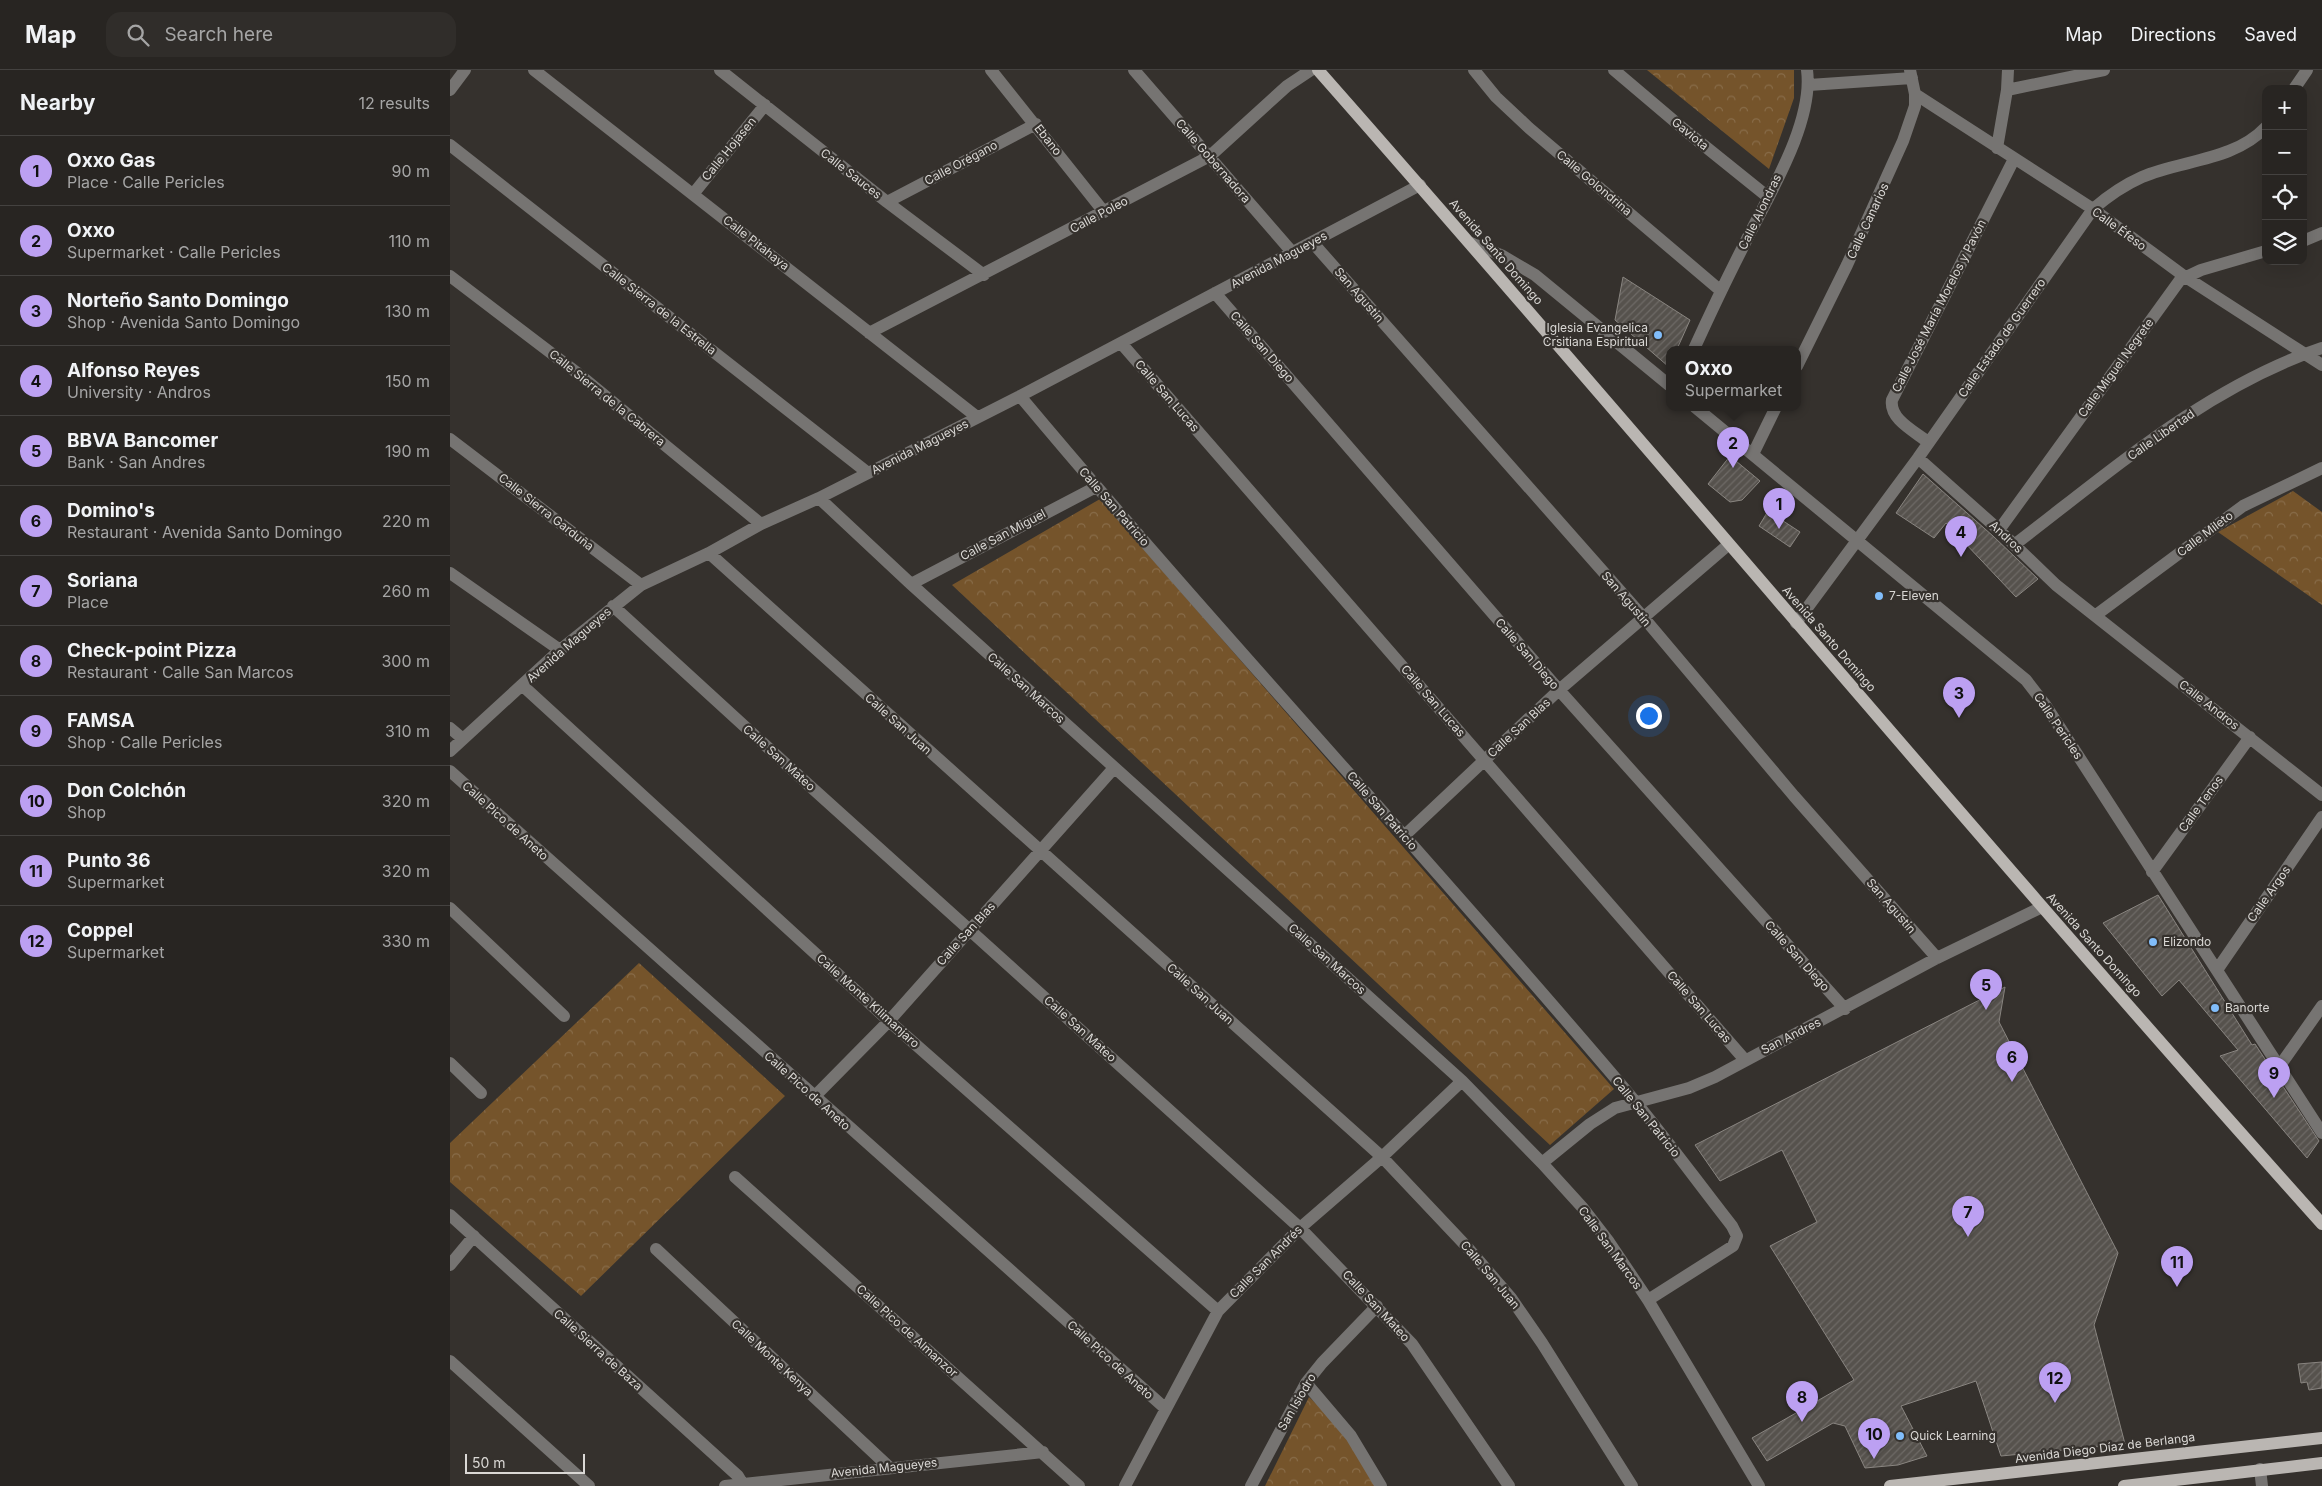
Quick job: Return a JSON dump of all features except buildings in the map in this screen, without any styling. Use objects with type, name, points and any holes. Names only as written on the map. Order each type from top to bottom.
[{"type":"main road","name":"Avenida Santo Domingo","points":[[1318,70],[1471,243],[1796,624],[2042,907],[2322,1224]]},
{"type":"main road","name":"Avenida Diego Díaz de Berlanga","points":[[1890,1486],[2322,1438]]},
{"type":"main road","points":[[2124,1486],[2322,1463]]},
{"type":"street","points":[[450,90],[465,70]]},
{"type":"street","name":"Calle Pitahaya","points":[[534,70],[694,193],[977,417]]},
{"type":"street","name":"Calle Sauces","points":[[720,70],[887,202],[984,275]]},
{"type":"street","name":"Ebano","points":[[991,70],[1036,124],[1104,212]]},
{"type":"street","name":"Calle Gobernadora","points":[[1134,70],[1292,252]]},
{"type":"street","name":"Calle Poleo","points":[[869,333],[984,275],[1210,156],[1287,86],[1311,70]]},
{"type":"street","name":"Calle Golondrina","points":[[1474,70],[1496,97],[1529,128],[1721,291]]},
{"type":"street","name":"Gaviota","points":[[1614,70],[1686,132],[1768,196]]},
{"type":"street","name":"Calle Alondras","points":[[1695,346],[1768,196],[1802,118],[1809,85],[1807,70]]},
{"type":"street","points":[[1997,148],[2007,90],[2008,70]]},
{"type":"street","points":[[2007,90],[2104,70]]},
{"type":"street","points":[[2297,85],[2307,70]]},
{"type":"street","points":[[1809,85],[1911,74]]},
{"type":"street","name":"Calle Canarios","points":[[1801,358],[1885,183],[1911,117],[1915,94],[1911,74]]},
{"type":"street","name":"Calle Éfeso","points":[[1915,94],[2093,209],[2184,276],[2322,365]]},
{"type":"street","name":"Calle Hojasen","points":[[694,193],[764,105]]},
{"type":"street","name":"Calle Orégano","points":[[887,202],[1036,124]]},
{"type":"street","name":"Calle Estado de Guerrero","points":[[1796,624],[1855,541],[1918,458],[2093,209],[2118,190],[2143,177],[2224,153],[2255,136],[2262,130]]},
{"type":"street","name":"Calle Sierra de la Estrella","points":[[450,145],[868,473]]},
{"type":"street","name":"Calle José María Morelos y Pavón","points":[[1928,442],[1896,416],[1891,408],[1892,400],[2014,159]]},
{"type":"street","name":"Avenida Magueyes","points":[[450,751],[560,650],[641,585],[709,553],[761,524],[819,498],[1020,396],[1420,186]]},
{"type":"street","points":[[2307,239],[2322,232]]},
{"type":"street","name":"San Agustin","points":[[1313,242],[1644,618],[1794,796],[1937,958]]},
{"type":"street","points":[[1471,243],[1501,255],[1535,275],[1666,384]]},
{"type":"street","points":[[2184,276],[2262,252]]},
{"type":"street","name":"Calle Sierra de la Cabrera","points":[[450,276],[576,372],[761,524]]},
{"type":"street","name":"Calle Miguel Negrete","points":[[1999,530],[2184,276]]},
{"type":"street","name":"Calle San Diego","points":[[1215,293],[1559,690],[1845,1009]]},
{"type":"street","name":"Calle San Lucas","points":[[1122,343],[1745,1060]]},
{"type":"street","name":"Calle Libertad","points":[[2014,545],[2192,413],[2235,388],[2305,354],[2322,348]]},
{"type":"street","name":"Calle San Patricio","points":[[1020,396],[1096,487],[1404,836],[1635,1102],[1736,1232],[1733,1246],[1648,1300]]},
{"type":"street","name":"Calle Pericles","points":[[1700,411],[1855,541],[2026,680],[2046,706],[2322,1133]]},
{"type":"street","points":[[1753,454],[1774,411]]},
{"type":"street","name":"Calle Sierra Garduña","points":[[450,439],[641,585]]},
{"type":"street","name":"Andros","points":[[1918,458],[1999,530],[2056,585],[2096,615]]},
{"type":"street","name":"Calle Mileto","points":[[2096,615],[2243,506],[2322,468]]},
{"type":"street","name":"Calle San Miguel","points":[[911,584],[1096,487]]},
{"type":"street","name":"Calle San Marcos","points":[[819,498],[911,584],[1462,1082],[1542,1163],[1587,1214],[1648,1300],[1759,1486]]},
{"type":"street","name":"Calle San Blas","points":[[1404,836],[1559,690],[1728,544]]},
{"type":"street","name":"Calle San Juan","points":[[709,553],[1382,1157],[1467,1247],[1511,1298],[1542,1343],[1632,1486]]},
{"type":"street","points":[[450,573],[560,650]]},
{"type":"street","name":"Calle San Mateo","points":[[613,606],[1300,1228],[1412,1344],[1440,1382],[1509,1486]]},
{"type":"street","name":"Calle Andros","points":[[2096,615],[2322,795]]},
{"type":"street","name":"Calle Monte Kilimanjaro","points":[[523,686],[889,1021],[1218,1311]]},
{"type":"street","points":[[450,728],[463,739]]},
{"type":"street","name":"Calle Tenos","points":[[2152,872],[2250,737]]},
{"type":"street","name":"Calle San Blas","points":[[814,1097],[889,1021],[1114,768]]},
{"type":"street","name":"Calle Pico de Aneto","points":[[450,771],[1166,1409]]},
{"type":"street","name":"Calle Argos","points":[[2217,970],[2322,817]]},
{"type":"street","name":"San Andres","points":[[1542,1163],[1590,1124],[1615,1108],[1689,1088],[1715,1077],[1937,958],[2042,907]]},
{"type":"street","points":[[450,908],[564,1016]]},
{"type":"street","points":[[2279,1066],[2322,1006]]},
{"type":"street","points":[[450,1063],[481,1093]]},
{"type":"street","name":"Calle San Andrés","points":[[1125,1486],[1218,1311],[1300,1228],[1382,1157],[1462,1082]]},
{"type":"street","name":"Calle Pico de Almanzor","points":[[735,1177],[1079,1486]]},
{"type":"street","name":"Calle Sierra de Baza","points":[[450,1215],[738,1476],[744,1485]]},
{"type":"street","points":[[450,1265],[474,1236]]},
{"type":"street","name":"Calle Monte Kenya","points":[[656,1249],[889,1467]]},
{"type":"street","name":"San Isiodro","points":[[1251,1486],[1306,1383],[1377,1306]]},
{"type":"street","points":[[450,1361],[589,1486]]},
{"type":"street","points":[[1306,1383],[1352,1436],[1381,1486]]},
{"type":"street","name":"Avenida Magueyes","points":[[725,1486],[1043,1452]]},
{"type":"street","points":[[2260,1470],[2262,1486]]},
{"type":"green space","points":[[1647,70],[1794,70],[1794,98],[1769,169]]},
{"type":"green space","points":[[2293,491],[2322,512],[2322,605],[2218,532]]},
{"type":"green space","points":[[1100,499],[1614,1089],[1550,1145],[952,585]]},
{"type":"green space","points":[[639,963],[785,1096],[581,1296],[450,1182],[450,1143]]},
{"type":"green space","points":[[1309,1397],[1342,1428],[1378,1486],[1265,1486]]},
{"type":"place","name":"Iglesia Evangelica Crsitiana Espiritual","points":[[1658,335]]},
{"type":"place","name":"Oxxo","points":[[1733,468]]},
{"type":"place","name":"Oxxo Gas","points":[[1779,529]]},
{"type":"place","name":"Alfonso Reyes","points":[[1961,557]]},
{"type":"place","name":"7-Eleven","points":[[1879,596]]},
{"type":"place","name":"Norteño Santo Domingo","points":[[1959,718]]},
{"type":"place","name":"Elizondo","points":[[2153,942]]},
{"type":"place","name":"Banorte","points":[[2215,1008]]},
{"type":"place","name":"BBVA Bancomer","points":[[1986,1010]]},
{"type":"place","name":"Domino's","points":[[2012,1082]]},
{"type":"place","name":"FAMSA","points":[[2274,1098]]},
{"type":"place","name":"Soriana","points":[[1968,1237]]},
{"type":"place","name":"Punto 36","points":[[2177,1287]]},
{"type":"place","name":"Coppel","points":[[2055,1403]]},
{"type":"place","name":"Check-point Pizza","points":[[1802,1422]]},
{"type":"place","name":"Quick Learning","points":[[1900,1436]]},
{"type":"place","name":"Don Colchón","points":[[1874,1459]]}]
